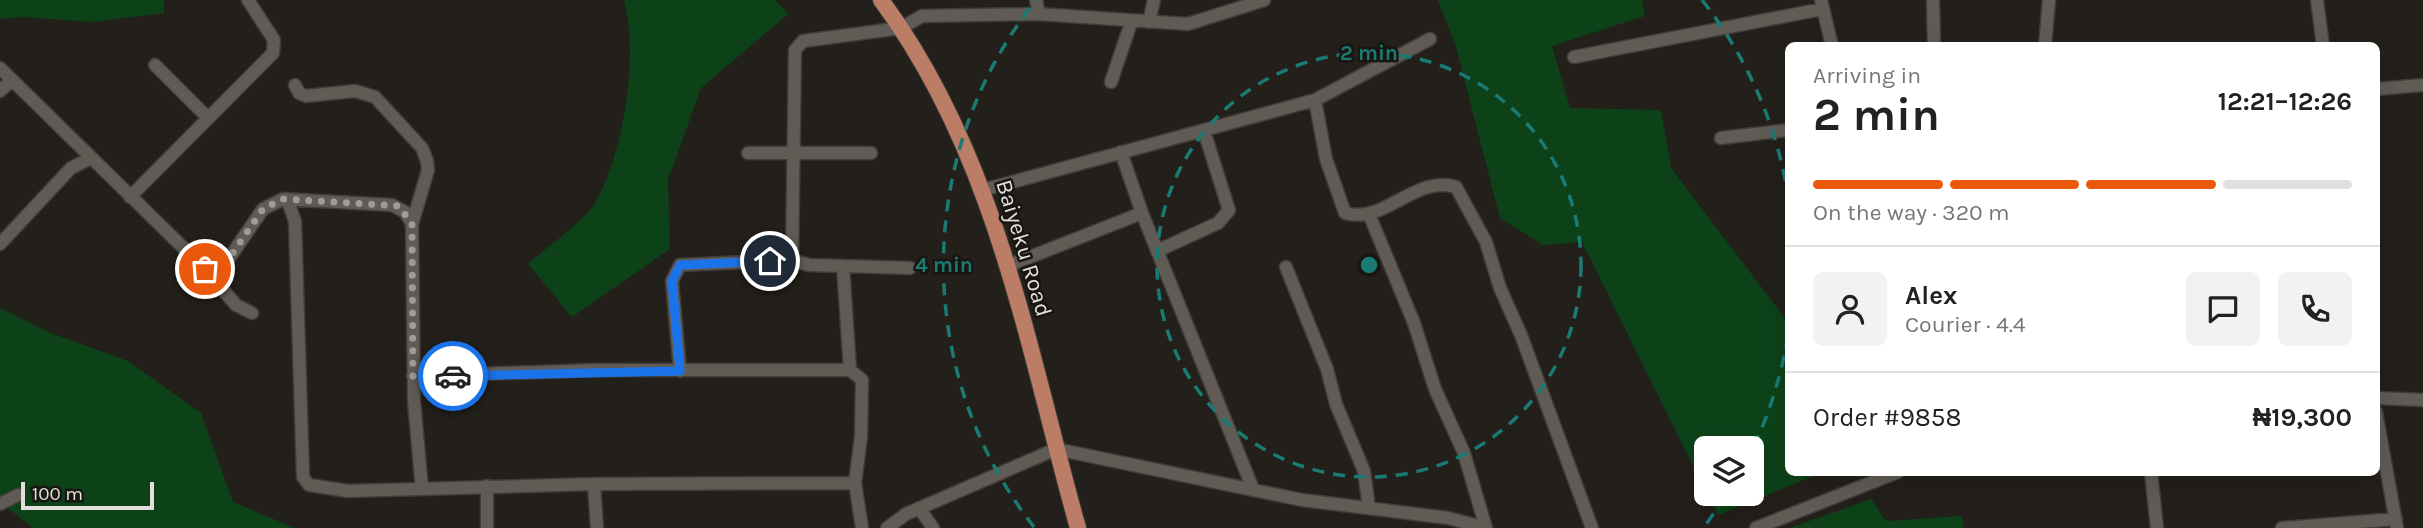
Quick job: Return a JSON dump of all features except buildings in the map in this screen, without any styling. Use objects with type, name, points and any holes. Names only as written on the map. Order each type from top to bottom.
[{"type":"main road","name":"Baiyeku Road","points":[[881,0],[924,62],[983,190],[1007,266],[1078,528]]},
{"type":"street","points":[[130,197],[273,53],[274,40],[248,0]]},
{"type":"street","points":[[1036,0],[1039,14]]},
{"type":"street","points":[[1149,22],[1154,0]]},
{"type":"street","points":[[792,260],[798,45],[803,41],[901,28],[922,16],[1039,14],[1188,24],[1264,0]]},
{"type":"street","points":[[1933,0],[1934,42]]},
{"type":"street","points":[[2045,42],[2049,0]]},
{"type":"street","points":[[2316,0],[2322,42]]},
{"type":"street","points":[[1574,57],[1822,4],[1831,42]]},
{"type":"street","points":[[1111,82],[1132,20]]},
{"type":"street","points":[[983,190],[1315,100],[1430,39]]},
{"type":"street","points":[[155,65],[207,117]]},
{"type":"street","points":[[0,68],[208,273],[236,305],[252,313]]},
{"type":"street","points":[[0,91],[12,80]]},
{"type":"street","points":[[295,85],[299,93],[306,96],[365,92],[375,97],[422,148],[428,170],[412,224],[413,376],[422,489]]},
{"type":"street","points":[[2380,89],[2423,85]]},
{"type":"street","points":[[1315,100],[1321,137],[1342,211],[1351,215],[1369,214],[1437,185],[1456,187],[1486,242],[1500,288],[1521,335],[1592,528]]},
{"type":"street","points":[[1721,138],[1785,130]]},
{"type":"street","points":[[1157,251],[1218,223],[1229,211],[1204,131]]},
{"type":"street","points":[[1121,152],[1142,214],[1252,489]]},
{"type":"street","points":[[748,153],[871,153]]},
{"type":"street","points":[[0,244],[71,168],[91,158]]},
{"type":"street","points":[[208,273],[230,257],[263,209],[287,199],[392,205],[405,212],[412,224]]},
{"type":"street","points":[[287,199],[295,221],[304,481],[317,487],[348,491],[594,484],[855,483]]},
{"type":"street","points":[[1007,266],[1142,214]]},
{"type":"street","points":[[887,528],[919,508],[1056,449],[1179,477],[1302,500],[1423,515],[1486,528],[1464,453],[1435,389],[1414,323],[1369,214]]},
{"type":"street","points":[[680,371],[672,281],[680,265],[792,260],[808,265],[910,268]]},
{"type":"street","points":[[843,267],[850,370]]},
{"type":"street","points":[[1286,267],[1327,369],[1335,404],[1364,471],[1369,509]]},
{"type":"street","points":[[413,376],[850,370],[862,380],[855,483],[862,528]]},
{"type":"street","points":[[2380,398],[2423,400]]},
{"type":"street","points":[[2282,528],[2396,523],[2380,434]]},
{"type":"street","points":[[1756,528],[1888,476]]},
{"type":"street","points":[[2151,476],[2157,528]]},
{"type":"street","points":[[594,484],[597,528]]},
{"type":"street","points":[[487,486],[487,528]]},
{"type":"street","points":[[0,504],[18,495]]},
{"type":"street","points":[[933,526],[935,501]]},
{"type":"street","points":[[919,508],[933,526]]},
{"type":"street","points":[[1423,515],[1427,528]]},
{"type":"green space","points":[[0,0],[164,0],[164,13],[93,22],[23,17],[0,19]]},
{"type":"green space","points":[[624,0],[775,0],[788,14],[701,88],[668,180],[670,249],[572,317],[528,264],[590,210],[614,158],[629,76],[630,49]]},
{"type":"green space","points":[[1438,0],[1642,0],[1645,16],[1552,46],[1570,108],[1661,110],[1671,168],[1785,318],[1785,476],[1814,476],[1764,496],[1764,436],[1694,436],[1694,468],[1582,242],[1543,245],[1500,218],[1456,47]]},
{"type":"green space","points":[[0,308],[48,332],[128,361],[201,413],[233,502],[295,528],[33,528],[0,502]]},
{"type":"green space","points":[[1871,499],[1886,521],[1962,516],[1964,528],[1790,528]]},
{"type":"green space","points":[[1713,506],[1740,506],[1718,515]]},
{"type":"way so far","points":[[205,269],[208,273],[230,257],[263,209],[283,199],[399,206],[412,224],[413,376],[453,376]]},
{"type":"route","points":[[453,376],[596,370],[680,371],[672,281],[674,272],[680,265],[770,261]]}]
